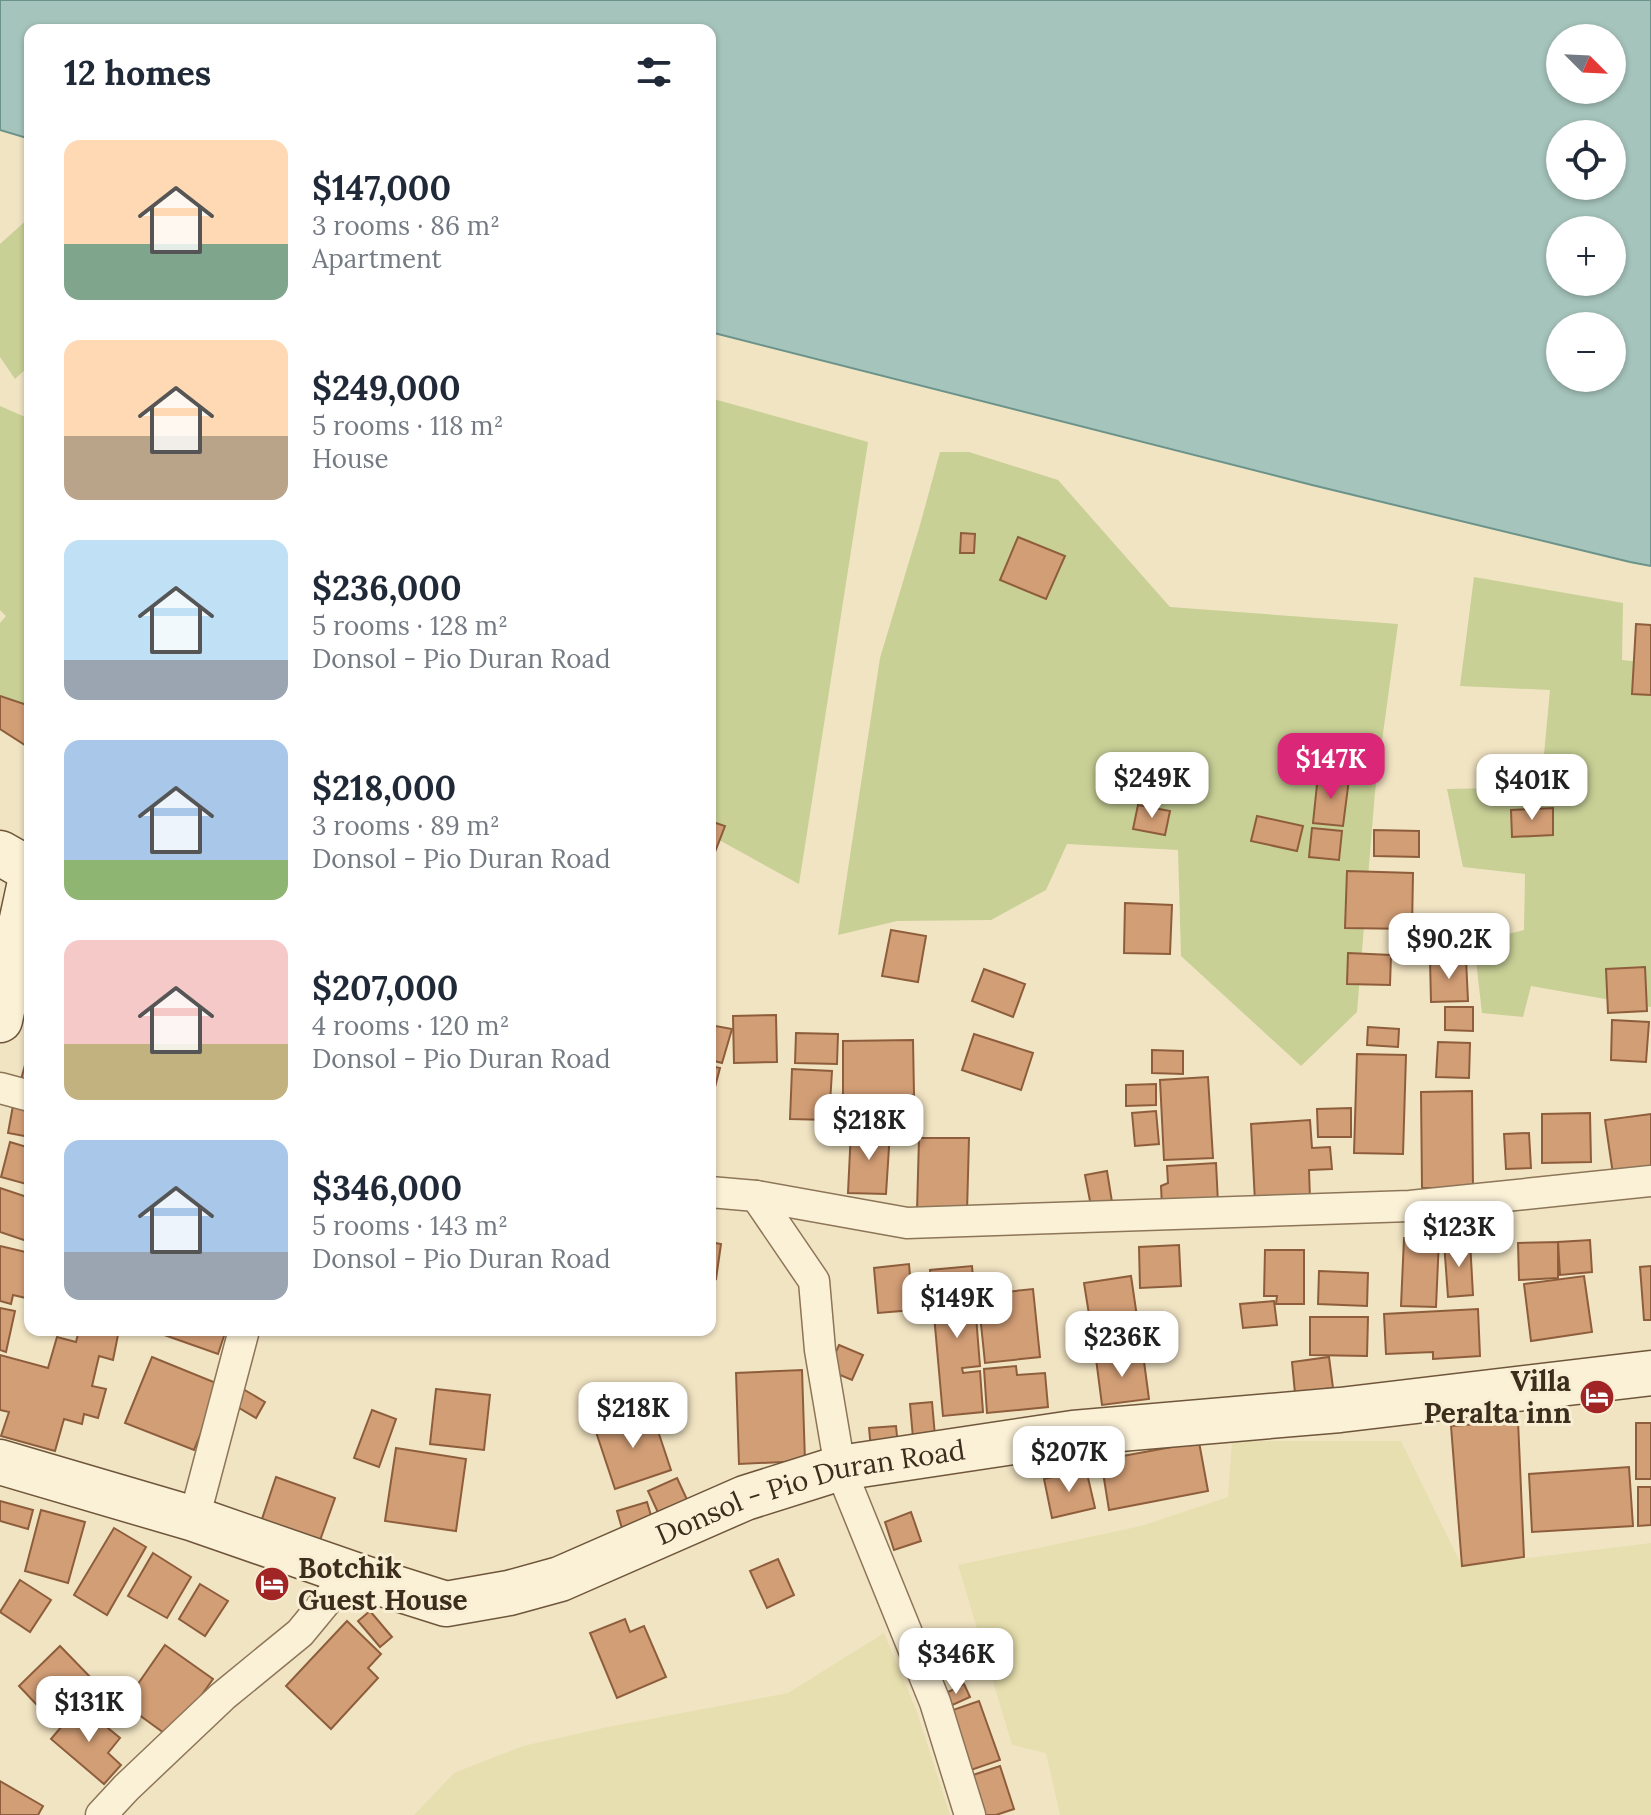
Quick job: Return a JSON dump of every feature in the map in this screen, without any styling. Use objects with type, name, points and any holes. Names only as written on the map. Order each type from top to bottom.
[{"type":"main road","points":[[0,853],[24,867]]},
{"type":"main road","points":[[0,1020],[24,910]]},
{"type":"main road","name":"Donsol - Pio Duran Road","points":[[0,1462],[194,1519],[446,1604],[509,1593],[560,1579],[745,1498],[840,1468],[1073,1433],[1340,1410],[1651,1373]]},
{"type":"street","points":[[0,1088],[24,1094]]},
{"type":"street","points":[[716,1193],[756,1196],[907,1223],[1410,1206],[1651,1181]]},
{"type":"street","points":[[756,1196],[814,1281],[820,1350],[840,1468],[935,1702],[970,1815]]},
{"type":"street","points":[[194,1519],[242,1336]]},
{"type":"street","points":[[101,1815],[223,1696],[300,1633],[338,1587],[367,1579]]},
{"type":"shaded area","points":[[1232,1441],[1401,1441],[1462,1566],[1651,1543],[1651,1815],[1060,1815],[1046,1753],[1012,1745],[958,1565],[1141,1526],[1228,1497]]},
{"type":"shaded area","points":[[884,1633],[917,1712],[950,1815],[414,1815],[454,1773],[523,1746],[788,1693]]},
{"type":"green space","points":[[24,222],[24,371],[15,379],[0,357],[0,244]]},
{"type":"green space","points":[[716,400],[868,442],[799,884],[716,838]]},
{"type":"green space","points":[[0,406],[24,416],[24,706],[19,711],[0,696],[0,623],[6,616],[0,610]]},
{"type":"green space","points":[[940,452],[969,452],[1058,480],[1170,607],[1398,624],[1375,792],[1357,1012],[1301,1066],[1181,956],[1178,850],[1067,844],[1046,890],[991,920],[897,921],[838,935],[880,658]]},
{"type":"green space","points":[[1474,577],[1623,603],[1622,660],[1651,663],[1651,1007],[1531,986],[1523,1017],[1482,1013],[1474,943],[1524,930],[1525,874],[1463,867],[1447,789],[1541,787],[1550,690],[1460,686]]},
{"type":"water","points":[[0,0],[1651,0],[1651,566],[1312,485],[716,334],[716,24],[24,24],[24,137],[0,130]]},
{"type":"building","points":[[961,533],[975,534],[974,553],[960,553]]},
{"type":"building","points":[[1018,537],[1065,556],[1046,599],[1000,580]]},
{"type":"building","points":[[1636,624],[1651,625],[1651,695],[1632,694]]},
{"type":"building","points":[[0,696],[24,704],[24,744],[0,729]]},
{"type":"building","points":[[1318,775],[1349,779],[1343,826],[1313,823]]},
{"type":"building","points":[[1138,805],[1170,811],[1165,835],[1133,829]]},
{"type":"building","points":[[1553,808],[1553,835],[1512,837],[1511,810]]},
{"type":"building","points":[[1257,816],[1303,826],[1297,851],[1251,841]]},
{"type":"building","points":[[716,823],[725,826],[716,849]]},
{"type":"building","points":[[1312,828],[1342,831],[1339,860],[1309,857]]},
{"type":"building","points":[[1374,830],[1419,831],[1419,857],[1374,856]]},
{"type":"building","points":[[1347,871],[1413,873],[1412,929],[1345,928]]},
{"type":"building","points":[[1125,903],[1172,905],[1170,954],[1124,953]]},
{"type":"building","points":[[891,930],[926,936],[918,982],[882,976]]},
{"type":"building","points":[[1348,953],[1391,955],[1390,985],[1347,984]]},
{"type":"building","points":[[1466,959],[1468,1001],[1431,1002],[1430,960]]},
{"type":"building","points":[[1645,967],[1647,1011],[1608,1013],[1606,969]]},
{"type":"building","points":[[984,969],[1025,984],[1013,1017],[972,1001]]},
{"type":"building","points":[[1445,1007],[1473,1007],[1473,1031],[1445,1030]]},
{"type":"building","points":[[776,1015],[777,1062],[734,1063],[733,1016]]},
{"type":"building","points":[[1612,1020],[1649,1022],[1646,1062],[1611,1060]]},
{"type":"building","points":[[716,1026],[732,1029],[722,1063],[716,1062]]},
{"type":"building","points":[[1368,1027],[1399,1029],[1398,1047],[1367,1045]]},
{"type":"building","points":[[796,1033],[838,1034],[837,1064],[795,1063]]},
{"type":"building","points":[[974,1034],[1033,1053],[1021,1090],[962,1070]]},
{"type":"building","points":[[913,1040],[914,1095],[843,1095],[843,1041]]},
{"type":"building","points":[[1438,1042],[1470,1043],[1469,1078],[1436,1077]]},
{"type":"building","points":[[1152,1050],[1183,1051],[1183,1074],[1152,1073]]},
{"type":"building","points":[[1357,1054],[1406,1055],[1403,1154],[1354,1153]]},
{"type":"building","points":[[792,1069],[832,1071],[829,1120],[790,1119]]},
{"type":"building","points":[[1208,1077],[1213,1158],[1164,1160],[1160,1080]]},
{"type":"building","points":[[1156,1084],[1156,1105],[1126,1106],[1126,1085]]},
{"type":"building","points":[[1472,1091],[1473,1188],[1422,1188],[1421,1092]]},
{"type":"building","points":[[14,1100],[24,1102],[24,1136],[8,1133]]},
{"type":"building","points":[[1351,1108],[1351,1137],[1318,1137],[1317,1109]]},
{"type":"building","points":[[1156,1111],[1159,1144],[1135,1146],[1132,1113]]},
{"type":"building","points":[[1590,1113],[1591,1162],[1542,1163],[1542,1114]]},
{"type":"building","points":[[1651,1114],[1651,1176],[1614,1181],[1605,1120]]},
{"type":"building","points":[[1310,1120],[1312,1148],[1330,1147],[1332,1169],[1309,1170],[1310,1199],[1255,1202],[1251,1124]]},
{"type":"building","points":[[851,1130],[890,1132],[886,1194],[848,1193]]},
{"type":"building","points":[[1529,1133],[1531,1168],[1506,1169],[1504,1134]]},
{"type":"building","points":[[919,1138],[969,1138],[967,1212],[917,1211]]},
{"type":"building","points":[[10,1142],[24,1146],[24,1183],[1,1177]]},
{"type":"building","points":[[1216,1163],[1218,1203],[1162,1207],[1161,1186],[1168,1183],[1167,1166]]},
{"type":"building","points":[[1107,1171],[1112,1202],[1091,1206],[1085,1175]]},
{"type":"building","points":[[0,1188],[24,1196],[24,1240],[0,1232]]},
{"type":"building","points":[[1404,1238],[1439,1239],[1436,1307],[1401,1306]]},
{"type":"building","points":[[1590,1240],[1592,1272],[1560,1275],[1558,1242]]},
{"type":"building","points":[[1470,1241],[1473,1295],[1448,1297],[1444,1242]]},
{"type":"building","points":[[1558,1242],[1558,1278],[1519,1280],[1518,1243]]},
{"type":"building","points":[[716,1243],[721,1244],[716,1279]]},
{"type":"building","points":[[1179,1245],[1181,1286],[1140,1288],[1139,1247]]},
{"type":"building","points":[[0,1246],[24,1252],[24,1298],[13,1295],[11,1304],[0,1301]]},
{"type":"building","points":[[1265,1250],[1304,1250],[1304,1304],[1276,1304],[1277,1296],[1264,1296]]},
{"type":"building","points":[[909,1264],[913,1310],[878,1313],[874,1268]]},
{"type":"building","points":[[972,1266],[980,1366],[962,1368],[963,1373],[980,1371],[983,1412],[943,1416],[930,1270]]},
{"type":"building","points":[[1651,1266],[1651,1320],[1644,1320],[1640,1267]]},
{"type":"building","points":[[1319,1271],[1368,1273],[1367,1306],[1318,1304]]},
{"type":"building","points":[[1131,1276],[1141,1344],[1095,1352],[1084,1283]]},
{"type":"building","points":[[1584,1276],[1592,1332],[1531,1341],[1524,1284]]},
{"type":"building","points":[[1033,1289],[1040,1357],[985,1363],[978,1295]]},
{"type":"building","points":[[1274,1301],[1277,1325],[1243,1328],[1240,1304]]},
{"type":"building","points":[[0,1308],[15,1311],[6,1352],[0,1350]]},
{"type":"building","points":[[1478,1309],[1480,1356],[1433,1359],[1433,1352],[1386,1354],[1384,1314]]},
{"type":"building","points":[[1310,1317],[1368,1317],[1367,1356],[1310,1355]]},
{"type":"building","points":[[78,1336],[118,1336],[113,1360],[99,1356],[92,1386],[106,1389],[98,1418],[84,1414],[82,1424],[64,1419],[55,1451],[1,1436],[9,1412],[0,1410],[0,1355],[48,1368],[57,1337],[76,1342]]},
{"type":"building","points":[[167,1336],[224,1336],[218,1354]]},
{"type":"building","points":[[839,1345],[863,1355],[852,1380],[828,1370]]},
{"type":"building","points":[[1143,1354],[1149,1399],[1102,1405],[1096,1359]]},
{"type":"building","points":[[152,1357],[221,1385],[194,1450],[125,1423]]},
{"type":"building","points":[[1329,1357],[1333,1388],[1295,1393],[1292,1362]]},
{"type":"building","points":[[1016,1366],[1017,1375],[1045,1373],[1048,1407],[987,1413],[984,1369]]},
{"type":"building","points":[[802,1370],[805,1461],[739,1464],[736,1373]]},
{"type":"building","points":[[243,1389],[265,1402],[256,1418],[234,1405]]},
{"type":"building","points":[[436,1389],[490,1395],[484,1450],[430,1444]]},
{"type":"building","points":[[932,1402],[935,1436],[913,1438],[910,1404]]},
{"type":"building","points":[[372,1410],[396,1419],[379,1467],[354,1458]]},
{"type":"building","points":[[651,1410],[671,1470],[615,1489],[595,1429]]},
{"type":"building","points":[[1518,1421],[1524,1557],[1462,1566],[1451,1426]]},
{"type":"building","points":[[1636,1423],[1651,1423],[1651,1479],[1636,1479]]},
{"type":"building","points":[[896,1426],[898,1446],[871,1449],[869,1428]]},
{"type":"building","points":[[1199,1442],[1208,1491],[1109,1510],[1101,1460]]},
{"type":"building","points":[[396,1448],[466,1459],[456,1531],[385,1521]]},
{"type":"building","points":[[1629,1467],[1633,1526],[1532,1532],[1529,1474]]},
{"type":"building","points":[[1086,1469],[1095,1508],[1052,1518],[1044,1479]]},
{"type":"building","points":[[276,1477],[335,1498],[318,1546],[260,1525]]},
{"type":"building","points":[[677,1478],[690,1506],[661,1519],[648,1491]]},
{"type":"building","points":[[1638,1487],[1651,1487],[1651,1525],[1638,1526]]},
{"type":"building","points":[[0,1501],[33,1510],[28,1529],[0,1521]]},
{"type":"building","points":[[647,1502],[655,1529],[625,1539],[617,1511]]},
{"type":"building","points":[[41,1510],[85,1522],[68,1583],[25,1571]]},
{"type":"building","points":[[911,1512],[921,1541],[894,1550],[885,1522]]},
{"type":"building","points":[[114,1528],[146,1547],[107,1615],[74,1595]]},
{"type":"building","points":[[153,1553],[191,1577],[167,1618],[128,1596]]},
{"type":"building","points":[[778,1559],[794,1595],[767,1608],[750,1571]]},
{"type":"building","points":[[20,1580],[51,1600],[30,1632],[0,1612]]},
{"type":"building","points":[[200,1584],[228,1601],[205,1636],[179,1619]]},
{"type":"building","points":[[370,1611],[392,1637],[380,1647],[358,1621]]},
{"type":"building","points":[[625,1619],[630,1632],[644,1626],[666,1677],[617,1698],[590,1633]]},
{"type":"building","points":[[347,1621],[381,1654],[368,1668],[378,1678],[331,1729],[286,1686]]},
{"type":"building","points":[[165,1645],[213,1679],[171,1738],[124,1704]]},
{"type":"building","points":[[60,1646],[96,1683],[55,1724],[19,1686]]},
{"type":"building","points":[[964,1684],[970,1697],[948,1707],[942,1695]]},
{"type":"building","points":[[979,1701],[1000,1760],[968,1771],[947,1712]]},
{"type":"building","points":[[80,1705],[120,1738],[108,1753],[121,1765],[104,1784],[51,1739]]},
{"type":"building","points":[[1000,1766],[1014,1809],[996,1815],[982,1815],[970,1776]]},
{"type":"building","points":[[0,1781],[43,1806],[38,1815],[0,1815]]},
{"type":"place","name":"Villa Peralta inn","points":[[1597,1397]]},
{"type":"place","name":"Botchik Guest House","points":[[272,1584]]}]
